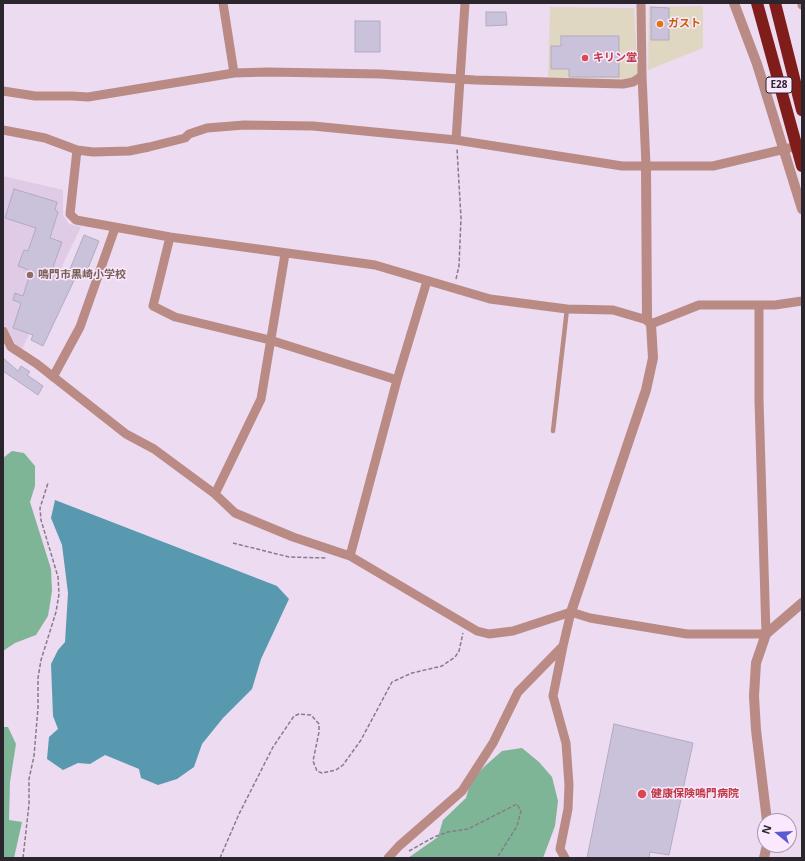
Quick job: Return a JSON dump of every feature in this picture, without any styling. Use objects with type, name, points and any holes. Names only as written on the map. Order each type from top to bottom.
[{"type":"highway","name":"E28","points":[[757,3],[802,166]]},
{"type":"highway","name":"E28","points":[[775,3],[802,110]]},
{"type":"street","points":[[223,3],[234,73]]},
{"type":"street","points":[[456,140],[465,3]]},
{"type":"street","points":[[565,858],[560,849],[568,810],[569,778],[566,743],[553,696],[571,612],[646,390],[653,358],[649,322],[641,3]]},
{"type":"street","points":[[734,3],[757,64],[802,209]]},
{"type":"street","points":[[3,91],[35,96],[88,97],[234,73],[380,74],[623,84],[633,82],[642,76]]},
{"type":"street","points":[[3,130],[45,138],[77,150],[93,152],[129,151],[185,138],[189,134],[207,128],[244,125],[313,126],[456,140],[622,166],[713,166],[802,145]]},
{"type":"street","points":[[77,150],[70,214],[76,220],[170,237],[285,254],[375,265],[490,299],[567,309],[613,310],[649,322],[699,305],[759,305],[802,301]]},
{"type":"street","points":[[53,377],[80,327],[115,228]]},
{"type":"street","points":[[170,237],[153,306],[175,317],[270,340],[397,380]]},
{"type":"street","points":[[215,494],[261,399],[285,254]]},
{"type":"street","points":[[350,556],[397,380],[426,281]]},
{"type":"street","points":[[759,305],[759,400],[766,634],[756,663],[754,696],[756,730],[766,813]]},
{"type":"street","points":[[3,331],[11,347],[37,364],[126,434],[154,449],[215,494],[235,513],[292,537],[350,556],[477,631],[489,634],[513,631],[571,612],[590,618],[687,634],[766,634],[802,603]]},
{"type":"street","points":[[388,858],[436,812],[462,791],[493,743],[518,692],[563,646]]},
{"type":"lane","points":[[553,431],[567,309]]},
{"type":"path","points":[[454,288],[459,266],[461,218],[456,140]]},
{"type":"path","points":[[23,858],[29,804],[29,779],[34,756],[38,708],[38,678],[41,660],[56,612],[59,594],[58,577],[41,520],[40,508],[48,483]]},
{"type":"path","points":[[233,543],[289,558],[330,558]]},
{"type":"path","points":[[220,858],[239,814],[270,754],[294,716],[299,714],[311,715],[319,724],[319,732],[313,761],[317,770],[322,773],[336,770],[343,765],[361,740],[392,682],[412,673],[442,666],[454,657],[459,651],[466,624]]},
{"type":"path","points":[[408,851],[434,837],[448,832],[468,829],[517,804],[520,811],[517,826],[497,858]]},
{"type":"shaded area","points":[[703,6],[703,48],[648,70],[649,7]]},
{"type":"shaded area","points":[[550,7],[634,8],[638,74],[630,79],[548,77]]},
{"type":"shaded area","name":"鳴門市黒崎小学校","points":[[3,176],[63,190],[63,215],[69,224],[81,227],[22,349],[18,348],[3,323]]},
{"type":"green space","points":[[12,451],[24,453],[35,466],[35,486],[30,502],[51,569],[52,591],[48,616],[36,635],[15,643],[3,651],[3,458]]},
{"type":"green space","points":[[3,727],[8,727],[16,744],[10,782],[9,820],[22,822],[14,858],[3,858]]},
{"type":"green space","points":[[522,748],[539,762],[552,777],[558,801],[555,826],[543,858],[408,858],[438,837],[443,820],[466,798],[471,780],[486,765],[502,751]]},
{"type":"water","points":[[55,500],[277,586],[289,599],[261,659],[252,689],[223,718],[202,744],[194,767],[177,779],[158,785],[141,778],[139,769],[105,755],[90,764],[78,763],[63,770],[47,759],[49,737],[58,729],[53,716],[51,664],[58,650],[65,642],[68,593],[62,545],[51,518]]},
{"type":"building","name":"ガスト","points":[[651,7],[669,8],[669,40],[651,40]]},
{"type":"building","points":[[486,12],[506,12],[507,25],[486,26]]},
{"type":"building","points":[[355,21],[380,21],[380,52],[355,52]]},
{"type":"building","name":"キリン堂","points":[[561,36],[619,36],[619,77],[569,77],[569,69],[551,69],[551,46],[561,46]]},
{"type":"building","points":[[14,189],[57,202],[55,210],[58,212],[50,238],[62,242],[53,267],[68,274],[84,235],[99,241],[84,278],[77,274],[43,346],[31,340],[33,335],[13,328],[21,303],[13,300],[15,293],[23,296],[31,271],[18,266],[24,250],[28,251],[36,228],[5,218]]},
{"type":"building","points":[[3,358],[18,371],[21,366],[30,372],[27,375],[43,386],[38,395],[3,371]]},
{"type":"building","points":[[614,724],[693,743],[669,855],[650,852],[649,858],[587,858]]},
{"type":"place","name":"ガスト","points":[[660,24]]},
{"type":"place","name":"キリン堂","points":[[585,58]]},
{"type":"place","name":"鳴門市黒崎小学校","points":[[30,275]]},
{"type":"place","name":"健康保険鳴門病院","points":[[642,794]]}]
